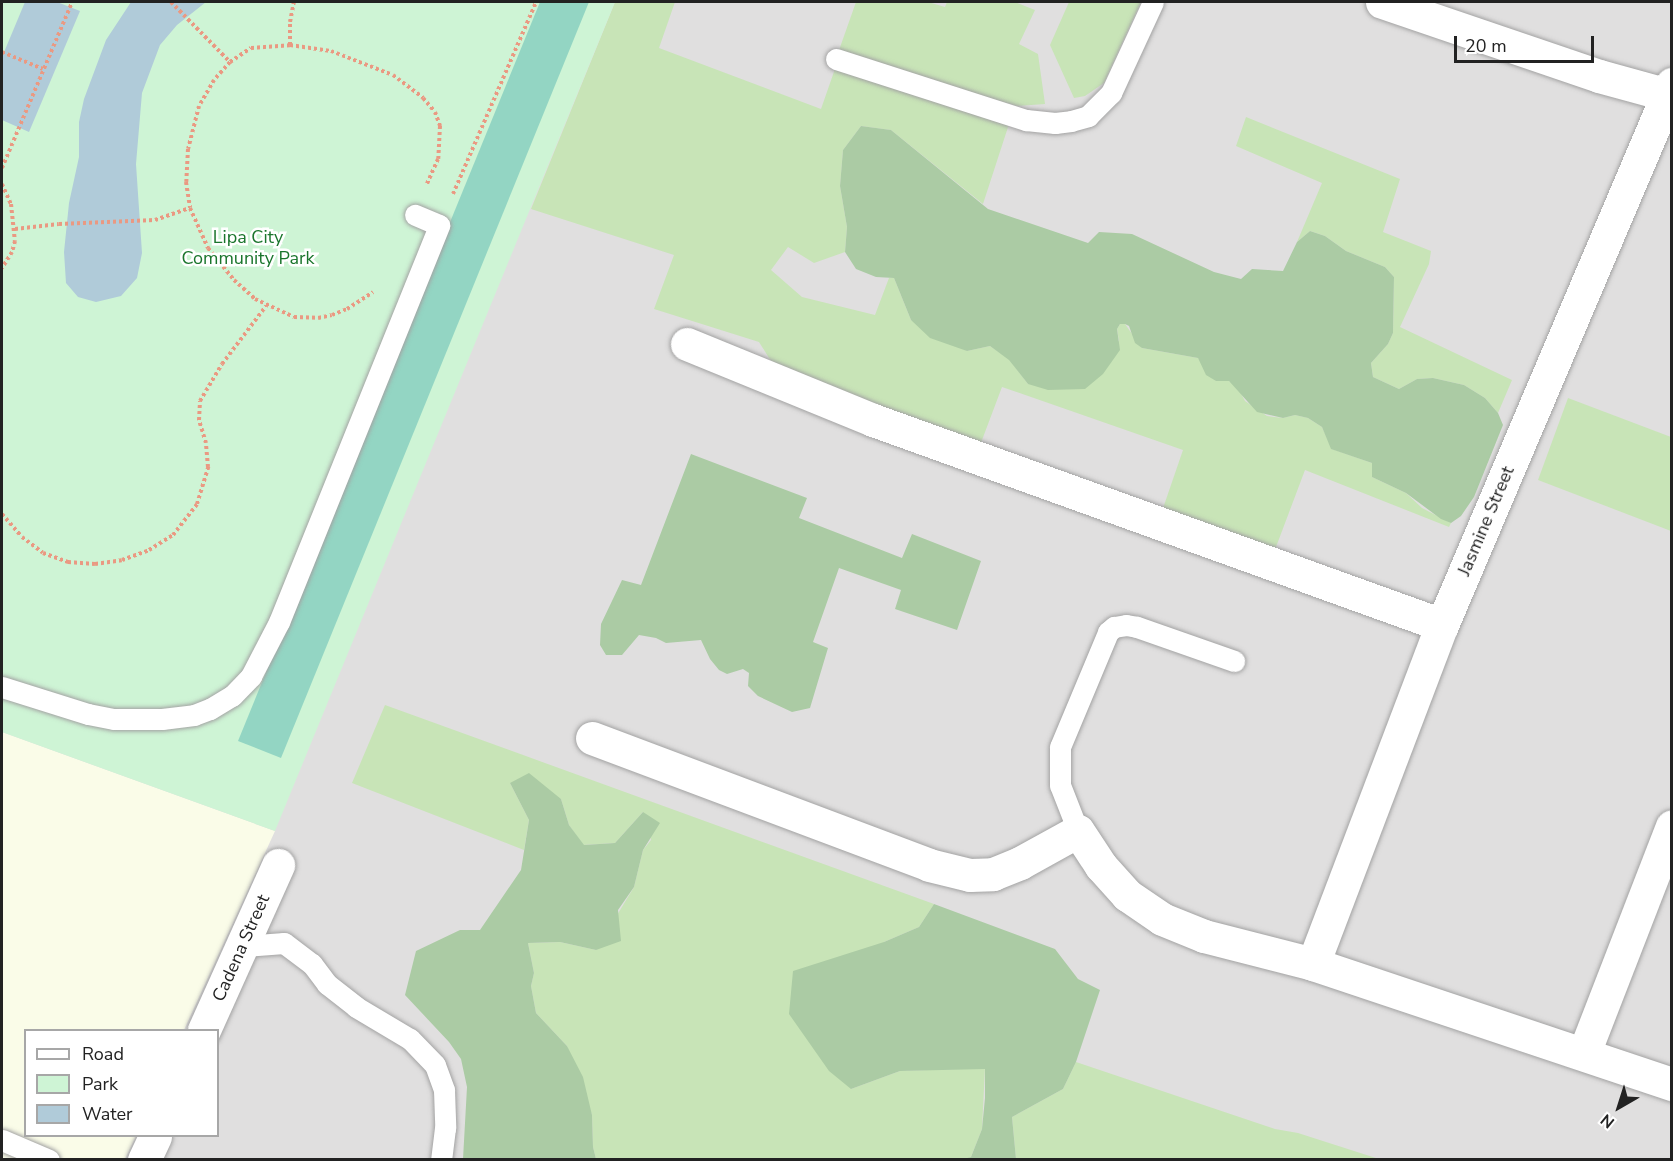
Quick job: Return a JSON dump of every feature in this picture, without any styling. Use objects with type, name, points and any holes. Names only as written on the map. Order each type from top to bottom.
[{"type":"street","points":[[1382,2],[1599,76],[1670,92]]},
{"type":"street","name":"Jasmine Street","points":[[1313,964],[1442,625],[1670,92]]},
{"type":"street","points":[[687,344],[873,420],[1442,625]]},
{"type":"street","points":[[592,738],[929,866],[970,875],[993,874],[1020,864],[1078,831],[1101,866],[1127,895],[1162,920],[1204,936],[1313,964],[1671,1084]]},
{"type":"street","points":[[1584,1053],[1671,826]]},
{"type":"street","name":"Cadena Street","points":[[204,1029],[244,946],[278,865]]},
{"type":"street","points":[[144,1160],[155,1137]]},
{"type":"lane","points":[[836,59],[1026,120],[1055,123],[1071,121],[1088,116],[1111,93],[1154,2]]},
{"type":"lane","points":[[2,687],[88,714],[114,718],[162,719],[194,715],[210,709],[231,696],[251,676],[279,622],[439,225],[415,214]]},
{"type":"lane","points":[[1078,831],[1060,785],[1060,747],[1108,632],[1114,627],[1126,625],[1137,627],[1234,661]]},
{"type":"lane","points":[[244,946],[284,943],[312,964],[327,984],[356,1007],[410,1039],[435,1065],[444,1090],[445,1128],[441,1160]]},
{"type":"lane","points":[[2,1140],[49,1160]]},
{"type":"path","points":[[2,168],[72,2]]},
{"type":"path","points":[[171,2],[230,62]]},
{"type":"path","points":[[290,45],[290,22],[294,2]]},
{"type":"path","points":[[439,225],[489,115],[536,2]]},
{"type":"path","points":[[379,285],[347,309],[318,318],[294,316],[266,306],[245,291],[221,265],[200,233],[190,208],[186,163],[194,120],[206,92],[230,62],[251,48],[290,45],[331,51],[393,75],[423,98],[435,112],[441,134],[438,159],[415,214]]},
{"type":"path","points":[[2,52],[44,69]]},
{"type":"path","points":[[2,184],[11,204],[15,229],[12,252],[2,268]]},
{"type":"path","points":[[15,229],[59,224],[154,220],[190,208]]},
{"type":"path","points":[[2,514],[43,553],[68,562],[94,564],[122,560],[149,550],[173,535],[197,504],[208,467],[206,442],[199,420],[200,401],[222,364],[266,306]]},
{"type":"shaded area","points":[[2,2],[1671,2],[1671,1159],[2,1160]]},
{"type":"shaded area","points":[[2,732],[275,831],[184,1029],[24,1029],[24,1137],[136,1137],[125,1159],[2,1159]]},
{"type":"green space","name":"Lipa City Community Park","points":[[2,2],[615,2],[275,831],[2,732]]},
{"type":"green space","points":[[540,2],[589,2],[281,758],[238,741]]},
{"type":"green space","points":[[615,2],[675,2],[659,48],[821,109],[836,66],[1009,124],[983,204],[891,130],[861,126],[843,150],[840,186],[847,227],[845,252],[814,263],[788,247],[771,270],[802,297],[875,315],[889,278],[894,278],[911,320],[967,351],[990,346],[1009,359],[1028,384],[1119,341],[1117,329],[1120,324],[1125,324],[1142,348],[1198,358],[1216,381],[1229,381],[1238,388],[1245,401],[1267,416],[1283,418],[1295,415],[1308,418],[1322,427],[1332,449],[1372,463],[1372,477],[1406,493],[1422,508],[1451,523],[1449,527],[1305,470],[1273,555],[1161,514],[1183,450],[1002,387],[979,448],[771,361],[759,342],[654,309],[674,255],[531,209]]},
{"type":"green space","points":[[856,2],[928,2],[945,7],[947,2],[1015,2],[1035,10],[1019,44],[1038,54],[1045,104],[1017,106],[838,53]]},
{"type":"green space","points":[[1069,2],[1141,2],[1104,83],[1085,96],[1074,98],[1050,45]]},
{"type":"green space","points":[[1246,117],[1400,179],[1383,232],[1431,251],[1429,264],[1400,327],[1512,380],[1498,413],[1485,398],[1464,385],[1433,378],[1417,379],[1399,389],[1373,377],[1371,363],[1388,344],[1393,333],[1394,277],[1385,267],[1346,251],[1325,236],[1310,231],[1297,242],[1322,183],[1236,146]]},
{"type":"green space","points":[[861,126],[891,130],[988,209],[1088,243],[1099,232],[1132,234],[1214,272],[1241,279],[1252,269],[1283,271],[1297,242],[1310,231],[1325,236],[1346,251],[1385,267],[1394,277],[1393,333],[1388,344],[1371,363],[1373,377],[1399,389],[1417,379],[1433,378],[1464,385],[1485,398],[1498,413],[1503,425],[1474,497],[1461,516],[1451,523],[1441,519],[1406,493],[1372,477],[1372,463],[1331,449],[1322,427],[1308,418],[1295,415],[1283,418],[1257,412],[1229,381],[1216,381],[1206,375],[1198,358],[1142,348],[1135,343],[1129,326],[1125,324],[1120,324],[1117,329],[1120,350],[1103,374],[1085,389],[1048,390],[1028,384],[1009,360],[990,346],[967,351],[930,338],[911,320],[894,278],[876,277],[856,269],[845,252],[847,227],[840,186],[843,150]]},
{"type":"green space","points":[[1568,398],[1671,437],[1671,531],[1538,480]]},
{"type":"green space","points":[[691,454],[807,498],[799,518],[902,558],[912,534],[981,561],[957,630],[895,609],[901,590],[839,568],[813,642],[828,648],[810,708],[792,712],[758,696],[748,686],[749,673],[743,669],[727,674],[719,670],[710,659],[701,640],[666,643],[656,638],[639,635],[622,655],[606,655],[600,645],[601,624],[622,580],[641,585]]},
{"type":"green space","points":[[385,705],[934,904],[919,927],[884,942],[851,1089],[900,1071],[985,1068],[982,1129],[971,1157],[964,1160],[596,1159],[593,1147],[592,1115],[567,1046],[536,1013],[531,986],[534,973],[528,943],[560,942],[596,950],[634,887],[643,850],[651,840],[643,812],[615,843],[583,845],[569,825],[561,799],[510,783],[529,820],[524,850],[352,783]]},
{"type":"green space","points":[[529,773],[561,799],[569,825],[584,845],[615,843],[643,812],[660,823],[643,850],[634,887],[618,910],[621,941],[596,950],[560,942],[528,943],[534,973],[531,986],[536,1013],[567,1046],[583,1077],[592,1115],[593,1147],[596,1159],[463,1159],[467,1087],[461,1059],[449,1042],[405,995],[416,951],[460,930],[480,930],[521,870],[529,820],[510,783]]},
{"type":"green space","points":[[934,904],[1055,949],[1078,979],[1100,990],[1076,1062],[1063,1089],[1012,1117],[1016,1159],[964,1159],[971,1157],[982,1129],[985,1069],[900,1071],[851,1089],[829,1071],[789,1014],[793,971],[884,942],[919,927]]},
{"type":"green space","points":[[1076,1062],[1275,1129],[1298,1133],[1379,1159],[1016,1159],[1012,1117],[1063,1089]]},
{"type":"water","points":[[25,2],[57,2],[80,11],[29,132],[2,120],[2,57]]},
{"type":"water","points":[[131,2],[206,2],[177,25],[160,45],[142,93],[136,164],[142,253],[137,278],[121,296],[96,302],[78,297],[66,283],[64,252],[69,203],[79,157],[79,122],[84,99],[106,40]]}]
